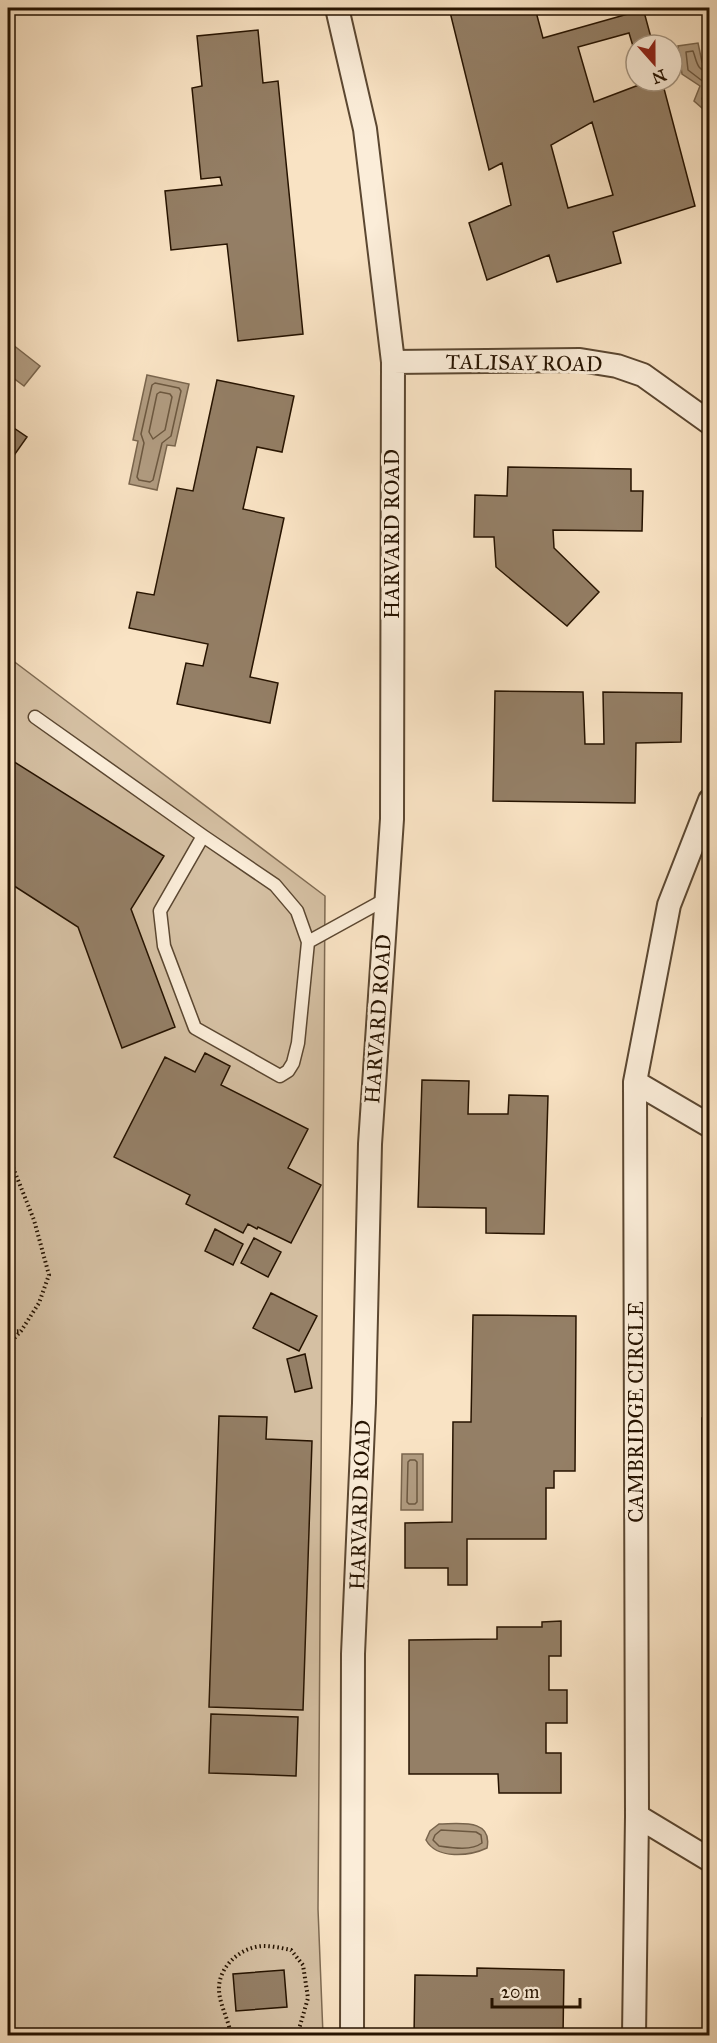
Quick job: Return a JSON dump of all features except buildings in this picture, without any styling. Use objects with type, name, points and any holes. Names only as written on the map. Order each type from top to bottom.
[{"type":"street","name":"HARVARD ROAD","points":[[337,8],[365,129],[393,362],[392,819],[370,1144],[364,1403],[353,1654],[352,2036]]},
{"type":"street","name":"TALISAY ROAD","points":[[393,362],[580,360],[617,366],[643,375],[710,423]]},
{"type":"street","name":"CAMBRIDGE CIRCLE","points":[[634,2036],[637,1816],[635,1082],[669,905],[710,800]]},
{"type":"street","points":[[635,1082],[710,1126]]},
{"type":"street","points":[[637,1816],[710,1860]]},
{"type":"lane","points":[[35,717],[275,885],[297,911],[308,942],[298,1043],[293,1064],[280,1076],[195,1028],[164,946],[160,911],[203,836]]},
{"type":"lane","points":[[308,942],[386,899]]},
{"type":"path","points":[[8,1155],[34,1221],[50,1275],[39,1303],[21,1331],[8,1345]]},
{"type":"path","points":[[8,1332],[21,1331]]},
{"type":"path","points":[[231,2036],[219,1987],[223,1970],[233,1958],[246,1950],[263,1946],[291,1950],[303,1965],[308,1998],[297,2036]]},
{"type":"shaded area","points":[[8,657],[325,896],[318,1909],[323,2035],[8,2035]]},
{"type":"water","points":[[698,43],[702,62],[709,67],[709,114],[694,101],[700,86],[684,75],[684,45]]},
{"type":"water","points":[[8,341],[40,366],[24,386],[8,374]]},
{"type":"water","points":[[147,375],[189,384],[175,446],[167,445],[157,490],[129,484],[138,441],[133,440]]},
{"type":"water","points":[[402,1454],[423,1454],[423,1510],[401,1510]]},
{"type":"water","points":[[439,1824],[465,1824],[480,1827],[487,1838],[487,1848],[463,1854],[438,1851],[426,1840],[430,1831]]}]
